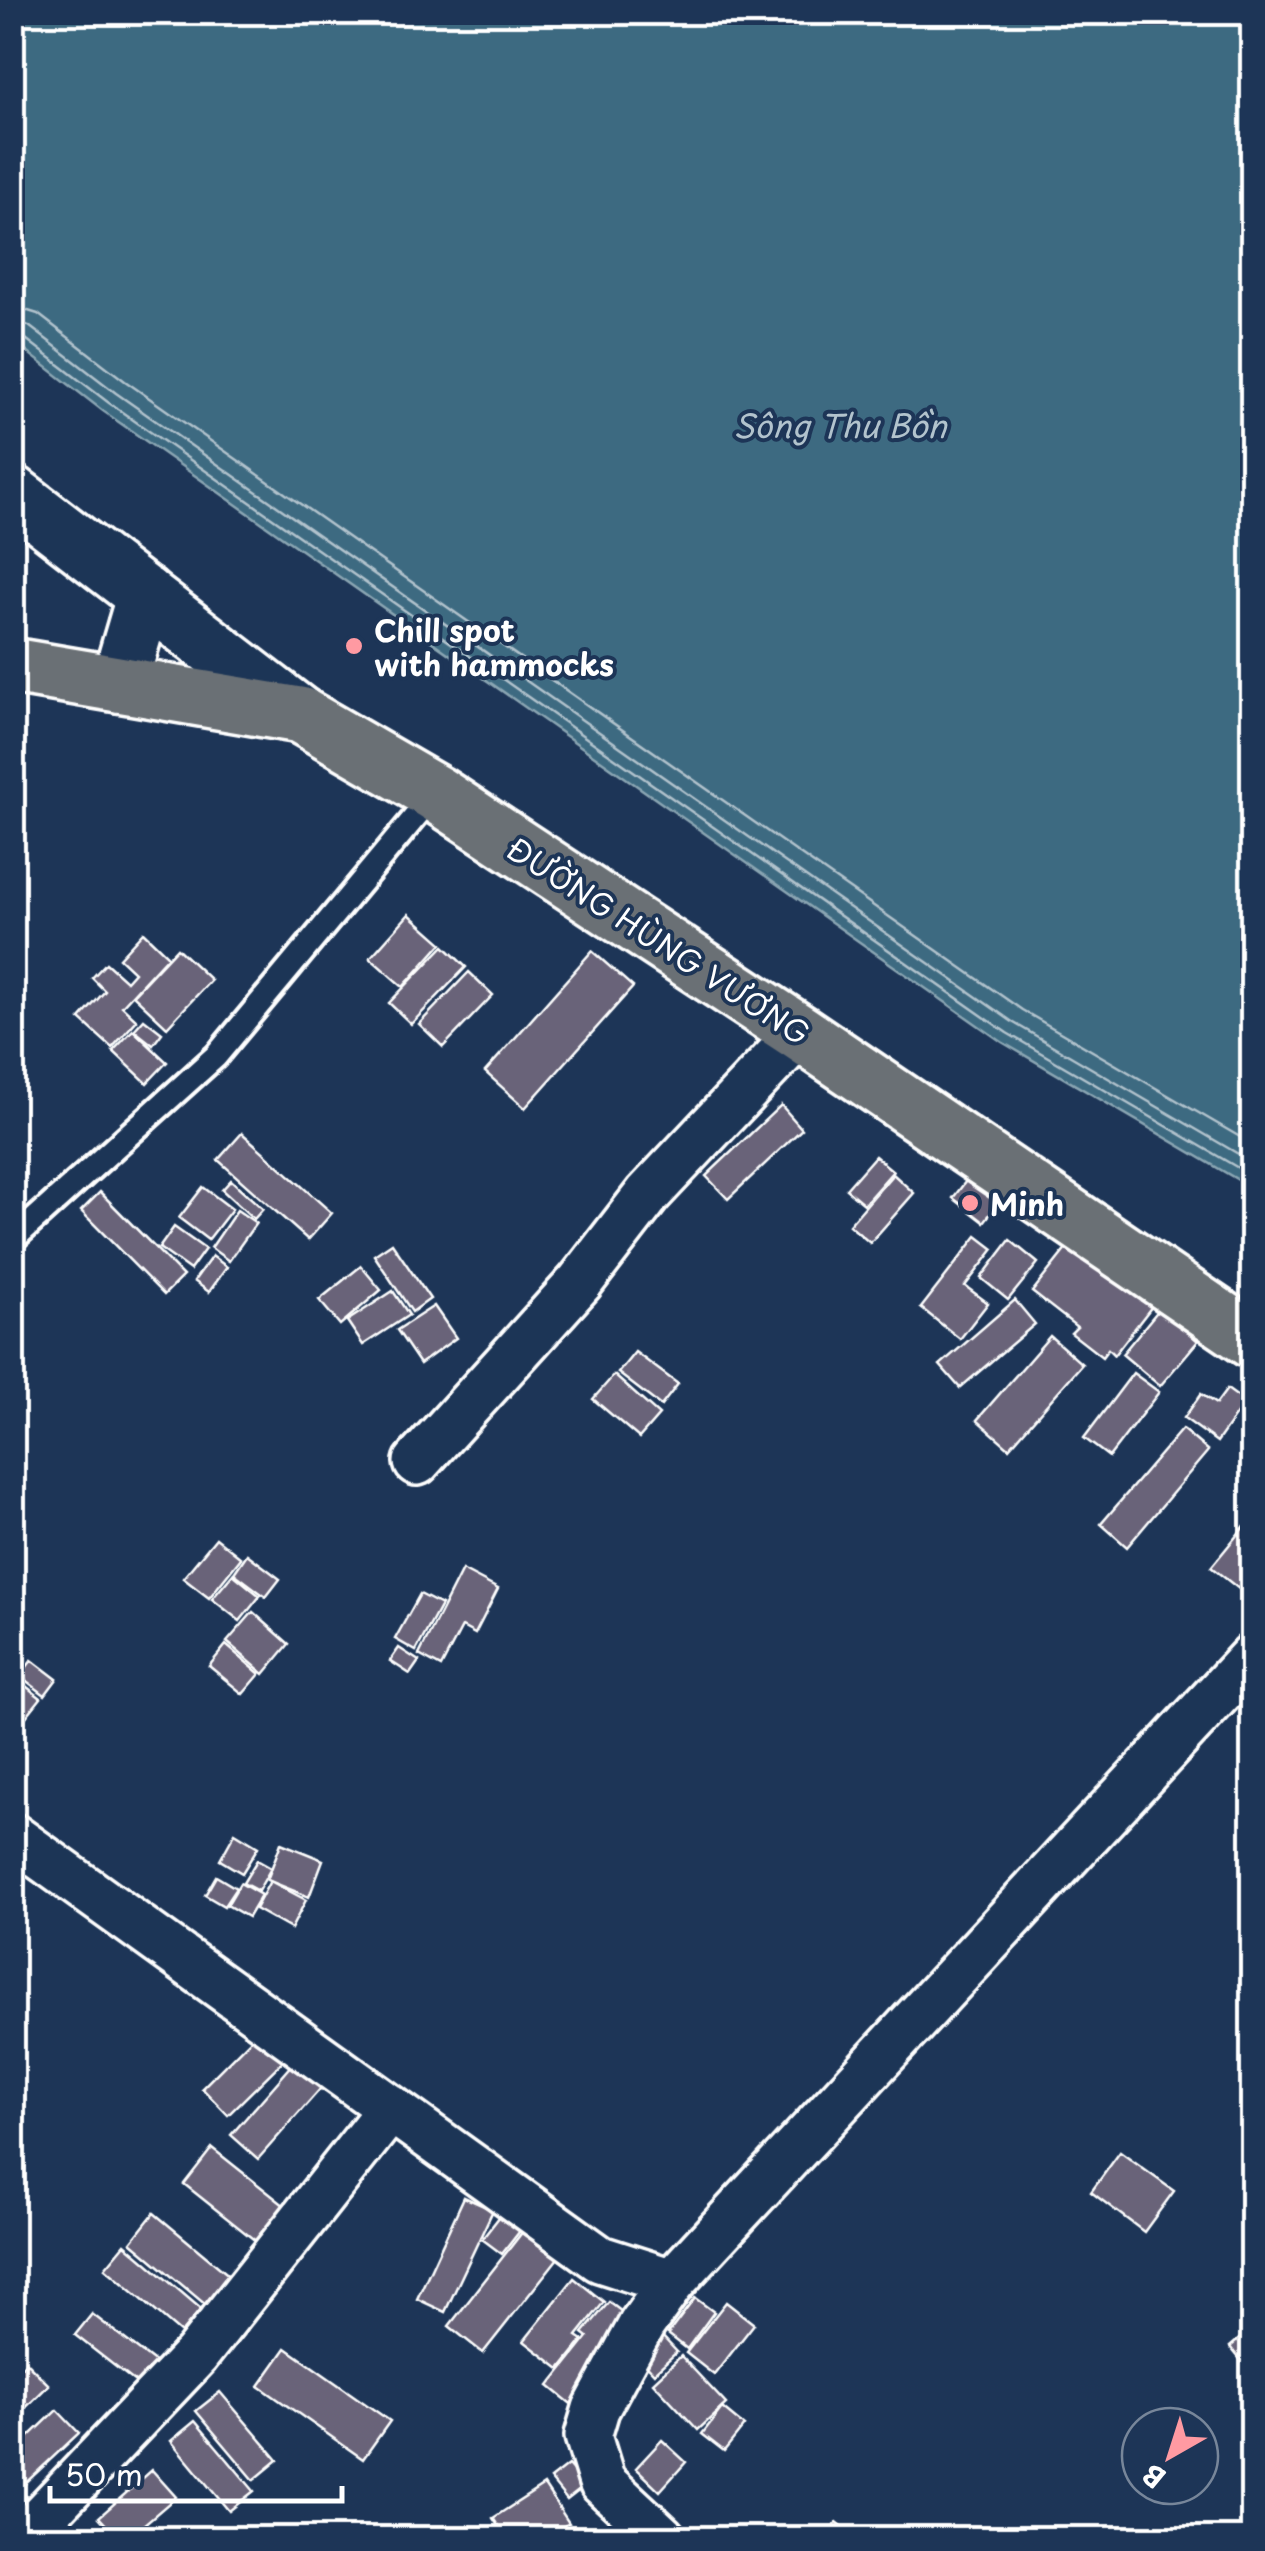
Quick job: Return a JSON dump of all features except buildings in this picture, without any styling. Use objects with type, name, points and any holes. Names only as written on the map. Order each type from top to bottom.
[{"type":"main road","name":"ĐƯỜNG HÙNG VƯƠNG","points":[[12,666],[300,715],[435,793],[800,1032],[1252,1340]]},
{"type":"street","points":[[12,493],[300,715]]},
{"type":"street","points":[[119,684],[145,595]]},
{"type":"street","points":[[416,1462],[580,1282],[648,1194],[800,1032]]},
{"type":"street","points":[[662,2538],[602,2482],[588,2436],[596,2409],[642,2324],[672,2282],[1252,1656]]},
{"type":"street","points":[[12,1836],[600,2260],[672,2282]]},
{"type":"street","points":[[23,2532],[196,2354],[390,2108]]},
{"type":"lane","points":[[12,1240],[216,1056],[435,793]]},
{"type":"water","name":"Sông Thu Bồn","points":[[12,13],[1252,13],[1252,1188],[1002,1042],[103,411],[13,341]]},
{"type":"place","name":"Chill spot with hammocks","points":[[354,646]]},
{"type":"place","name":"Minh","points":[[970,1203]]}]
